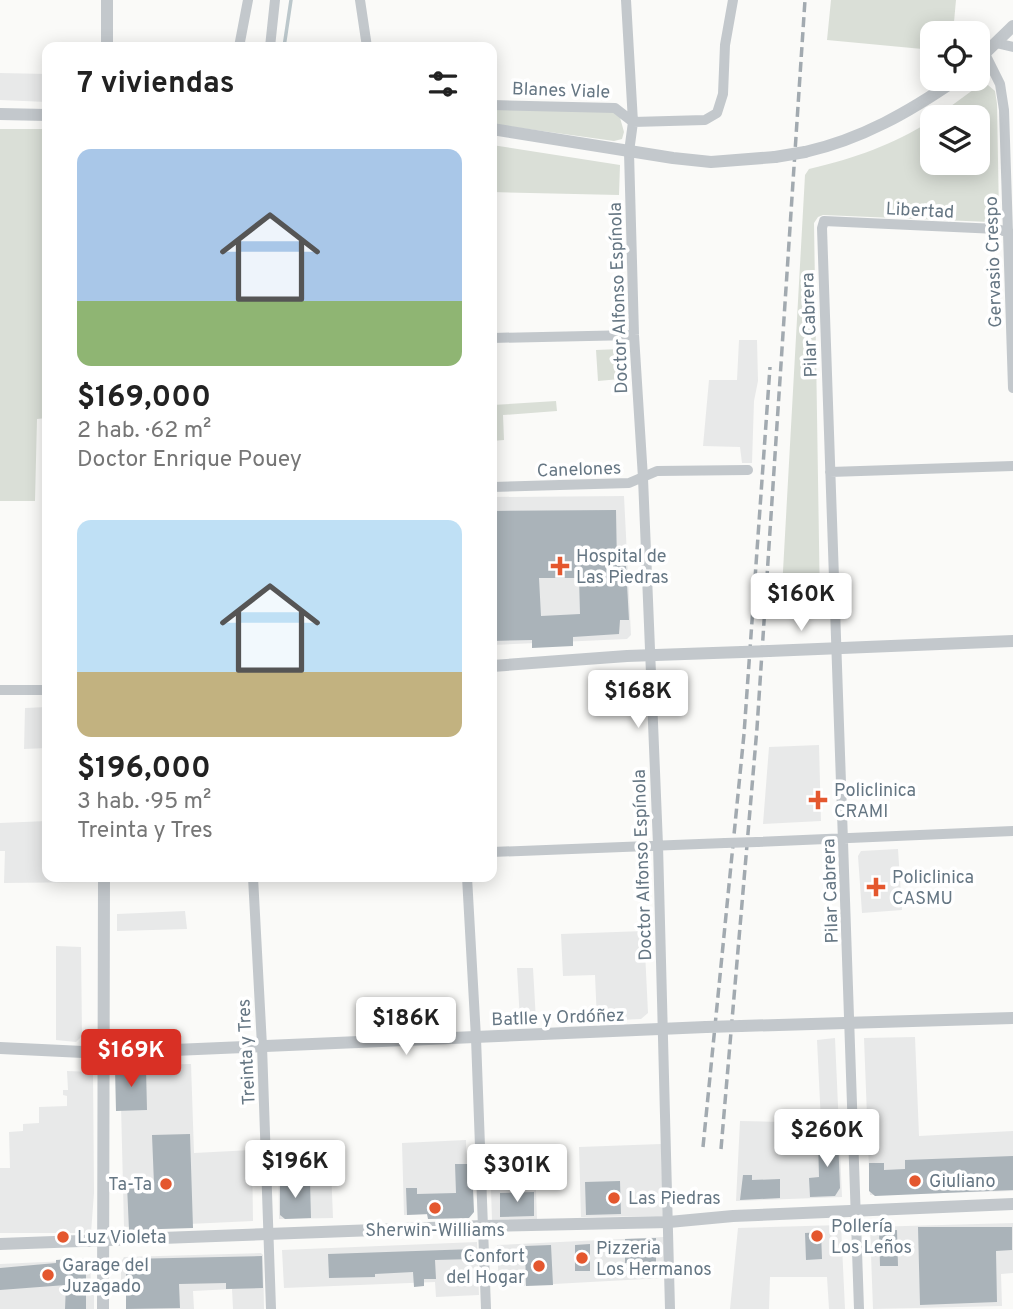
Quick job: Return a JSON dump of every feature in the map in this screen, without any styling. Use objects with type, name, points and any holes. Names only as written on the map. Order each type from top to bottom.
[{"type":"street","points":[[107,0],[107,42]]},
{"type":"street","points":[[240,42],[248,0]]},
{"type":"street","points":[[271,42],[275,0]]},
{"type":"street","points":[[360,0],[367,42]]},
{"type":"street","name":"Doctor Alfonso Espínola","points":[[626,0],[633,122],[629,152],[634,335],[643,478],[658,845],[670,1309]]},
{"type":"street","name":"Blanes Viale","points":[[497,105],[615,108],[633,122],[705,120],[717,113],[723,94],[725,45],[733,0]]},
{"type":"street","points":[[990,49],[1013,26]]},
{"type":"street","points":[[996,43],[1013,47]]},
{"type":"street","name":"Gervasio Crespo","points":[[990,69],[1000,83],[1004,110],[1013,388]]},
{"type":"street","points":[[497,130],[629,152],[711,162],[775,157],[856,138],[938,91]]},
{"type":"street","points":[[0,114],[42,115]]},
{"type":"street","name":"Libertad","points":[[824,221],[997,229],[1010,233]]},
{"type":"street","name":"Pilar Cabrera","points":[[824,221],[822,228],[835,649],[844,837],[859,1309]]},
{"type":"street","points":[[497,338],[634,335]]},
{"type":"street","points":[[830,472],[1013,466]]},
{"type":"street","name":"Canelones","points":[[497,487],[629,484],[657,471],[748,470]]},
{"type":"street","points":[[497,666],[650,656],[1013,641]]},
{"type":"street","points":[[0,690],[42,690]]},
{"type":"street","points":[[497,852],[1013,831]]},
{"type":"street","points":[[103,1309],[104,882]]},
{"type":"street","name":"Treinta y Tres","points":[[253,882],[271,1309]]},
{"type":"street","points":[[467,882],[486,1309]]},
{"type":"street","name":"Batlle y Ordóñez","points":[[0,1048],[104,1054],[706,1027],[1013,1018]]},
{"type":"street","points":[[0,1244],[483,1226],[669,1222],[733,1216],[1013,1205]]},
{"type":"shaded area","points":[[831,0],[956,0],[954,21],[920,21],[920,49],[827,40]]},
{"type":"shaded area","points":[[0,73],[42,74],[42,102],[0,100]]},
{"type":"shaded area","points":[[990,87],[995,91],[999,215],[990,222],[823,215],[814,223],[820,607],[781,607],[805,175],[809,169],[873,150],[920,127],[920,175],[990,175],[990,105],[952,105],[972,91],[990,91]]},
{"type":"shaded area","points":[[497,108],[610,109],[619,114],[624,132],[622,139],[614,141],[497,125]]},
{"type":"shaded area","points":[[0,129],[42,129],[42,418],[37,419],[35,501],[0,501]]},
{"type":"shaded area","points":[[497,146],[620,165],[619,195],[497,192]]},
{"type":"shaded area","points":[[739,340],[757,340],[758,381],[754,401],[752,463],[742,463],[740,447],[703,446],[709,380],[737,380]]},
{"type":"shaded area","points":[[620,349],[620,379],[598,381],[596,350]]},
{"type":"shaded area","points":[[556,401],[557,411],[503,415],[504,440],[497,441],[497,405]]},
{"type":"shaded area","name":"Hospital de Las Piedras","points":[[624,496],[631,635],[627,639],[497,645],[497,497]]},
{"type":"shaded area","points":[[42,707],[42,748],[24,749],[25,708]]},
{"type":"shaded area","points":[[819,745],[821,821],[763,824],[769,747]]},
{"type":"shaded area","points":[[42,821],[42,882],[90,882],[4,883],[5,851],[0,851],[0,823]]},
{"type":"shaded area","points":[[898,849],[902,910],[862,913],[858,856],[861,851]]},
{"type":"shaded area","points":[[185,911],[187,929],[117,931],[117,914]]},
{"type":"shaded area","points":[[644,931],[648,1013],[641,1019],[597,1021],[595,975],[563,976],[561,934]]},
{"type":"shaded area","points":[[56,946],[81,947],[82,1036],[76,1042],[56,1040]]},
{"type":"shaded area","points":[[517,968],[533,968],[536,1021],[520,1021]]},
{"type":"shaded area","points":[[915,1037],[919,1136],[1013,1131],[1013,1191],[870,1195],[864,1038]]},
{"type":"shaded area","points":[[835,1038],[842,1197],[736,1201],[740,1121],[821,1123],[817,1040]]},
{"type":"shaded area","points":[[191,1064],[194,1153],[252,1150],[253,1221],[124,1227],[120,1065]]},
{"type":"shaded area","points":[[67,1071],[93,1072],[94,1193],[91,1233],[0,1233],[0,1168],[10,1168],[9,1132],[23,1131],[23,1124],[39,1123],[39,1107],[67,1106],[67,1096],[63,1095],[63,1090],[68,1090]]},
{"type":"shaded area","points":[[466,1140],[468,1214],[404,1215],[402,1143]]},
{"type":"shaded area","points":[[330,1143],[333,1218],[279,1219],[278,1146]]},
{"type":"shaded area","points":[[661,1144],[663,1216],[581,1217],[579,1147]]},
{"type":"shaded area","points":[[491,1190],[536,1190],[537,1219],[492,1220]]},
{"type":"shaded area","points":[[1013,1223],[1013,1273],[1001,1274],[1002,1306],[873,1309],[870,1227]]},
{"type":"shaded area","points":[[841,1225],[845,1309],[829,1309],[827,1277],[770,1277],[769,1309],[730,1309],[738,1228]]},
{"type":"shaded area","points":[[664,1237],[664,1278],[499,1287],[497,1245]]},
{"type":"shaded area","points":[[477,1242],[479,1295],[436,1297],[435,1282],[284,1288],[282,1250]]},
{"type":"shaded area","points":[[261,1253],[264,1309],[233,1309],[232,1289],[193,1291],[194,1309],[127,1309],[127,1285],[121,1285],[121,1262],[124,1257]]},
{"type":"shaded area","points":[[90,1260],[94,1309],[0,1309],[0,1264]]},
{"type":"building","name":"Hospital de Las Piedras","points":[[616,510],[617,566],[626,566],[629,620],[620,620],[619,634],[573,637],[573,646],[532,648],[532,640],[497,641],[497,511]],"holes":[[[539,578],[579,578],[580,614],[541,616]]]},
{"type":"building","points":[[115,1068],[146,1068],[147,1110],[116,1111]]},
{"type":"building","name":"Ta-Ta","points":[[190,1134],[193,1228],[129,1230],[127,1185],[154,1184],[152,1135]]},
{"type":"building","points":[[838,1137],[840,1188],[835,1196],[810,1197],[809,1178],[819,1177],[818,1138]]},
{"type":"building","points":[[1013,1156],[1013,1190],[875,1196],[869,1191],[869,1163],[884,1163],[884,1170],[905,1169],[905,1160]]},
{"type":"building","points":[[455,1164],[472,1164],[474,1212],[469,1218],[428,1219],[427,1214],[407,1215],[406,1188],[417,1188],[417,1194],[456,1193]]},
{"type":"building","points":[[743,1175],[752,1175],[752,1180],[780,1179],[780,1198],[740,1200]]},
{"type":"building","points":[[310,1181],[311,1218],[285,1219],[280,1215],[280,1182]]},
{"type":"building","points":[[620,1181],[621,1214],[586,1215],[585,1182]]},
{"type":"building","points":[[534,1192],[534,1216],[500,1217],[500,1193]]},
{"type":"building","points":[[918,1227],[1012,1227],[1012,1250],[996,1251],[997,1302],[920,1305]]},
{"type":"building","points":[[897,1230],[898,1266],[880,1266],[879,1231]]},
{"type":"building","points":[[821,1232],[822,1259],[806,1260],[805,1233]]},
{"type":"building","points":[[656,1238],[656,1262],[625,1263],[625,1239]]},
{"type":"building","name":"Pizzeria Los Hermanos","points":[[590,1244],[590,1271],[575,1271],[575,1245]]},
{"type":"building","name":"Confort del Hogar","points":[[551,1245],[553,1285],[526,1286],[525,1246]]},
{"type":"building","points":[[474,1249],[474,1259],[435,1260],[436,1279],[424,1279],[424,1286],[414,1287],[413,1272],[375,1274],[375,1277],[329,1278],[328,1254]]},
{"type":"building","points":[[262,1256],[263,1288],[226,1289],[226,1283],[179,1284],[180,1308],[126,1309],[126,1259]]},
{"type":"building","points":[[86,1258],[86,1309],[65,1309],[66,1285],[0,1290],[0,1268]]},
{"type":"waterway","points":[[285,42],[291,0]]},
{"type":"railway","points":[[721,1149],[757,728],[805,0]]},
{"type":"railway","points":[[703,1147],[744,734],[770,367]]},
{"type":"place","name":"Hospital de Las Piedras","points":[[560,566]]},
{"type":"place","name":"Policlinica CRAMI","points":[[818,800]]},
{"type":"place","name":"Policlinica CASMU","points":[[876,887]]},
{"type":"place","name":"Giuliano","points":[[915,1181]]},
{"type":"place","name":"Ta-Ta","points":[[166,1184]]},
{"type":"place","name":"Las Piedras","points":[[614,1198]]},
{"type":"place","name":"Sherwin-Williams","points":[[435,1208]]},
{"type":"place","name":"Pollería Los Leños","points":[[817,1236]]},
{"type":"place","name":"Luz Violeta","points":[[63,1237]]},
{"type":"place","name":"Pizzeria Los Hermanos","points":[[582,1258]]},
{"type":"place","name":"Confort del Hogar","points":[[539,1266]]},
{"type":"place","name":"Garage del Juzagado","points":[[48,1275]]}]
